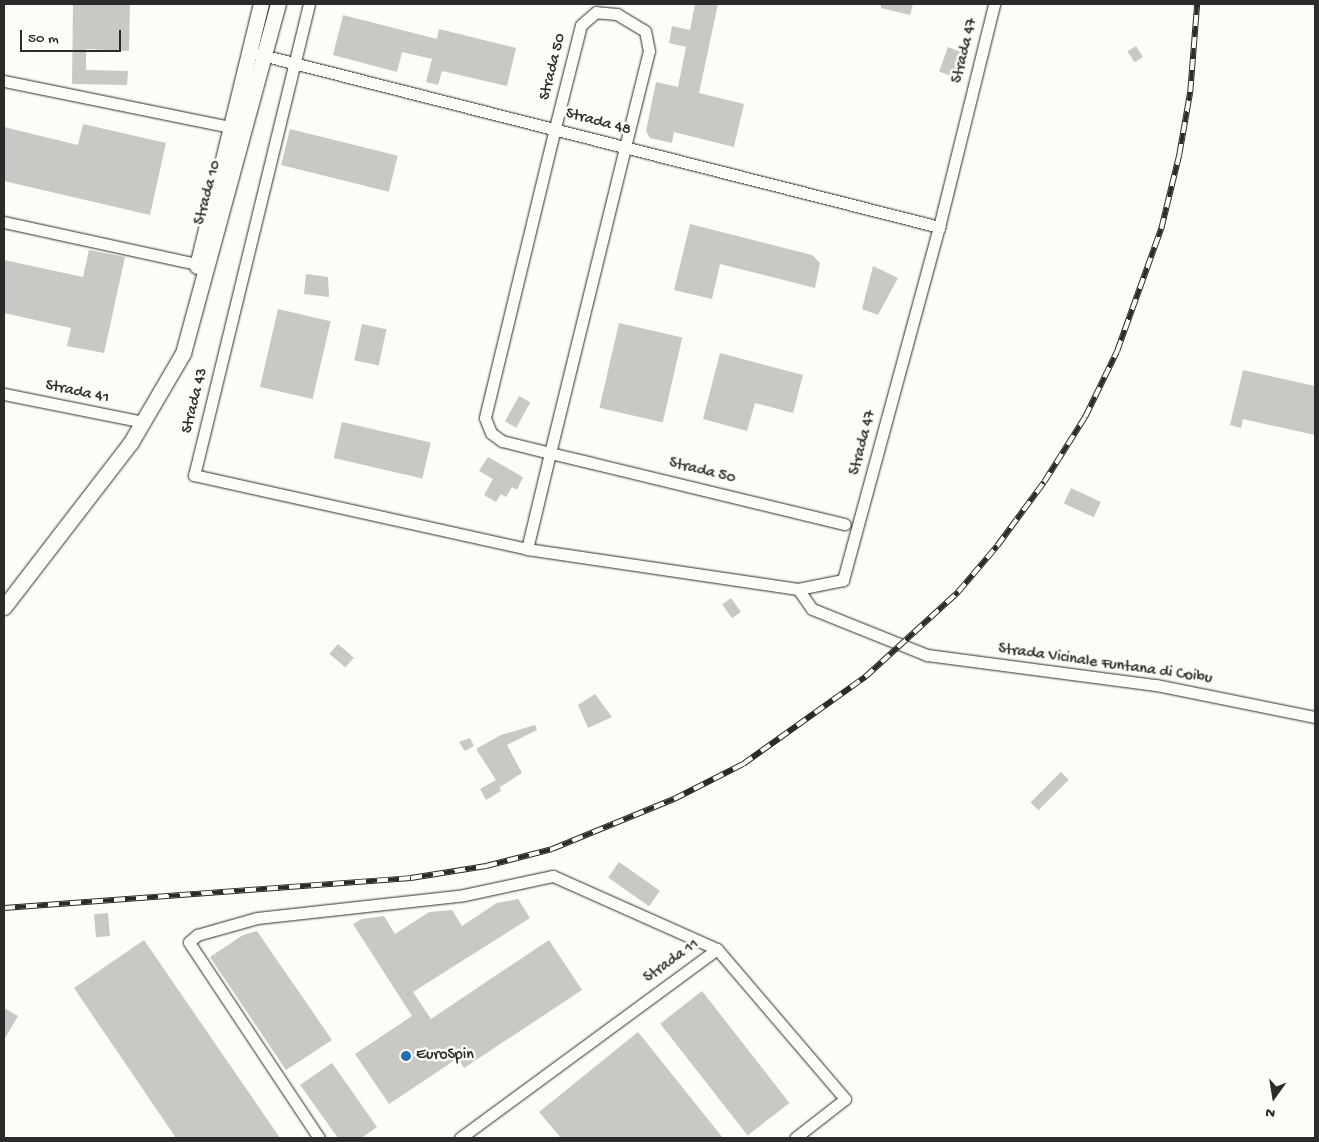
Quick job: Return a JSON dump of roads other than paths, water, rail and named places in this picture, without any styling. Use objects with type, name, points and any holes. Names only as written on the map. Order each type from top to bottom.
[{"type":"street","name":"Strada 10","points":[[163,388],[197,264],[261,4]]},
{"type":"street","name":"Strada 10","points":[[4,607],[144,422],[183,353],[278,4]]},
{"type":"street","name":"Strada 43","points":[[310,4],[194,475],[527,549]]},
{"type":"street","name":"Strada 47","points":[[527,549],[798,589],[843,580],[939,227],[994,4]]},
{"type":"street","name":"Strada 50","points":[[527,549],[550,453],[649,51],[645,31],[617,14],[596,12],[581,25],[555,128],[485,418],[491,432],[502,441],[550,453],[845,524]]},
{"type":"street","name":"Strada 48","points":[[248,52],[555,128],[939,227]]},
{"type":"street","points":[[4,81],[230,127]]},
{"type":"street","points":[[4,222],[197,264]]},
{"type":"street","name":"Strada 41","points":[[4,394],[144,422]]},
{"type":"street","name":"Strada Vicinale Funtana di Coibu","points":[[798,589],[812,609],[870,630],[892,642],[928,655],[1156,685],[1315,717]]},
{"type":"street","points":[[319,1138],[189,942],[197,935],[257,918],[464,895],[554,876],[717,949]]},
{"type":"street","name":"Strada 11","points":[[460,1138],[717,949],[845,1099],[795,1138]]},
{"type":"railway","points":[[4,908],[411,878],[486,866],[552,849],[674,799],[743,764],[865,677],[958,592],[997,546],[1044,482],[1085,417],[1117,351],[1161,229],[1179,155],[1190,92],[1197,4]]},
{"type":"place","name":"EuroSpin","points":[[406,1056]]}]
